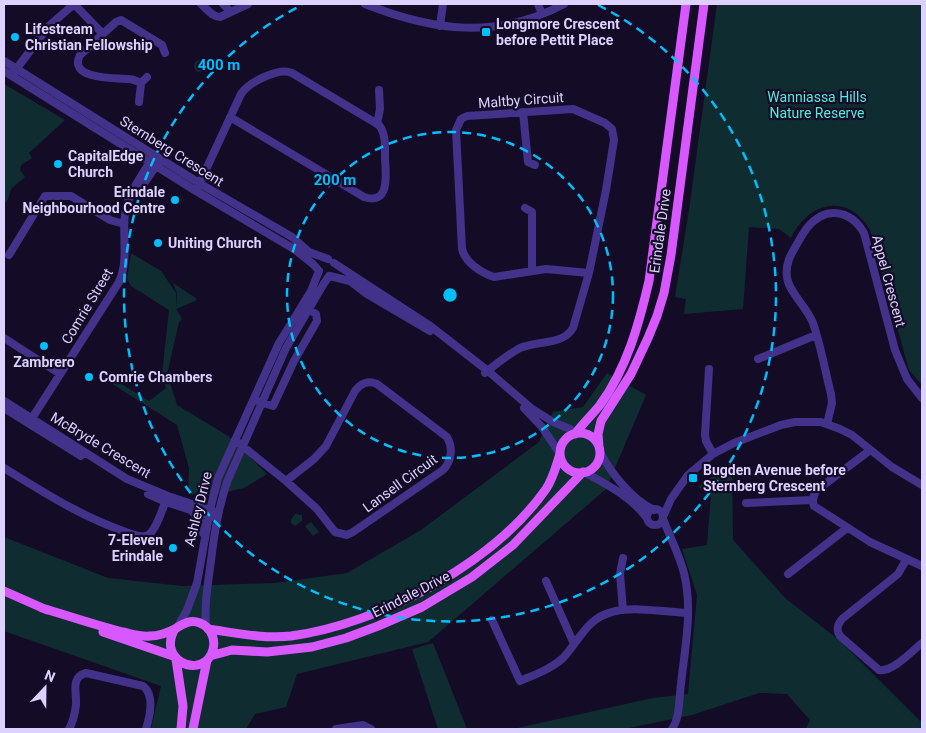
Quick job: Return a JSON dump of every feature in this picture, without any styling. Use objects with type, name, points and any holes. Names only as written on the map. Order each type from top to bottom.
[{"type":"main road","name":"Erindale Drive","points":[[575,434],[600,404],[616,378],[631,347],[644,304],[686,4]]},
{"type":"main road","name":"Erindale Drive","points":[[599,448],[598,434],[601,421],[640,356],[657,316],[664,293],[671,255],[704,4]]},
{"type":"main road","points":[[582,433],[590,436],[599,448],[597,462],[592,468],[584,472],[576,472],[569,469],[562,461],[560,454],[563,443],[568,437],[575,434],[582,433]]},
{"type":"main road","name":"Erindale Drive","points":[[207,628],[252,636],[290,636],[351,621],[410,598],[463,567],[499,539],[547,488],[560,454]]},
{"type":"main road","name":"Erindale Drive","points":[[209,658],[232,650],[267,652],[312,647],[362,632],[410,613],[472,577],[513,545],[584,472]]},
{"type":"main road","points":[[4,591],[67,619],[174,657],[187,665],[194,665],[209,658]]},
{"type":"main road","points":[[42,608],[140,636],[159,635],[189,621],[207,628],[214,643],[192,729]]},
{"type":"main road","points":[[176,628],[170,640],[183,706],[181,729]]},
{"type":"street","points":[[17,75],[38,39],[53,21],[74,4],[103,34]]},
{"type":"street","points":[[201,4],[217,17],[248,4]]},
{"type":"street","points":[[223,4],[231,12]]},
{"type":"street","points":[[365,4],[410,20],[465,29],[490,28],[516,23],[564,4]]},
{"type":"street","points":[[440,26],[443,4]]},
{"type":"street","points":[[538,4],[542,14]]},
{"type":"street","points":[[140,83],[132,79],[95,77],[79,66],[78,60],[80,55],[116,22],[121,20],[162,45],[164,53]]},
{"type":"street","points":[[162,45],[169,38]]},
{"type":"street","name":"Sternberg Crescent","points":[[4,61],[17,75],[94,127],[136,154],[155,161]]},
{"type":"street","name":"Sternberg Crescent","points":[[4,71],[17,75],[102,122],[155,161],[294,249],[319,271]]},
{"type":"street","points":[[198,187],[230,116],[245,88],[277,72],[288,71],[382,129],[384,134],[387,181],[384,190],[380,198],[364,197],[230,116]]},
{"type":"street","points":[[138,102],[140,83],[147,77]]},
{"type":"street","points":[[376,124],[380,109],[379,90]]},
{"type":"street","name":"Maltby Circuit","points":[[486,372],[521,348],[563,338],[573,328],[589,273],[606,190],[614,132],[609,125],[573,109],[467,116],[461,119],[456,130],[463,255],[468,261],[491,277],[556,269],[589,273]]},
{"type":"street","points":[[523,112],[529,164]]},
{"type":"street","points":[[136,154],[141,164],[140,178]]},
{"type":"street","name":"Comrie Street","points":[[30,421],[121,277],[125,258],[125,211],[135,184],[155,161]]},
{"type":"street","name":"Comrie Street","points":[[134,191],[141,188],[155,161]]},
{"type":"street","name":"Sternberg Crescent","points":[[198,187],[292,238],[308,252],[331,261],[414,314],[531,408],[575,434]]},
{"type":"street","points":[[9,254],[46,196],[70,196],[110,220],[124,224]]},
{"type":"street","points":[[532,209],[532,271]]},
{"type":"street","name":"Appel Crescent","points":[[827,424],[832,403],[831,394],[816,335],[807,311],[788,284],[787,268],[790,256],[808,226],[824,215],[837,213],[853,219],[864,233],[898,358],[907,379],[922,398]]},
{"type":"street","points":[[331,261],[336,271],[330,276],[324,276],[319,271],[320,263],[331,261]]},
{"type":"street","name":"Ashley Drive","points":[[207,628],[205,606],[218,479],[286,348],[319,271]]},
{"type":"street","name":"Sternberg Crescent","points":[[330,276],[350,281],[367,294],[447,341]]},
{"type":"street","name":"Ashley Drive","points":[[305,307],[330,276]]},
{"type":"street","points":[[257,401],[273,406],[294,361],[317,321],[316,314],[305,307]]},
{"type":"street","points":[[758,359],[816,335]]},
{"type":"street","points":[[4,338],[60,374]]},
{"type":"street","points":[[709,369],[705,435],[713,454]]},
{"type":"street","name":"Sternberg Crescent","points":[[486,372],[536,419],[560,454]]},
{"type":"street","name":"Lansell Circuit","points":[[238,442],[286,481],[317,509],[332,530],[341,535],[353,532],[443,470],[449,462],[451,447],[447,436],[377,384],[370,382],[359,386],[355,391],[323,451],[286,481]]},
{"type":"street","name":"McBryde Crescent","points":[[4,401],[30,421]]},
{"type":"street","name":"McBryde Crescent","points":[[4,408],[30,421],[111,472],[167,499],[213,514]]},
{"type":"street","points":[[647,518],[650,511],[666,505],[691,473],[713,454],[727,446],[781,425],[808,421],[840,428],[852,435],[892,467],[922,485]]},
{"type":"street","name":"Ashley Drive","points":[[176,628],[187,610],[197,583],[204,540],[228,479],[238,442]]},
{"type":"street","points":[[599,448],[608,465],[632,493],[642,503],[660,511],[683,570],[687,587],[688,613],[675,728]]},
{"type":"street","points":[[870,451],[817,490],[812,500],[814,506],[870,542],[922,566]]},
{"type":"street","points":[[4,468],[74,511],[140,537],[148,536],[154,530],[167,499]]},
{"type":"street","points":[[584,472],[609,484],[623,494],[640,508],[650,523],[664,530],[670,536]]},
{"type":"street","points":[[204,540],[201,522],[191,507],[205,503],[210,498],[218,479]]},
{"type":"street","points":[[656,525],[663,518],[671,499]]},
{"type":"street","points":[[746,503],[812,500]]},
{"type":"street","points":[[788,574],[847,528]]},
{"type":"street","points":[[622,610],[620,574],[623,558]]},
{"type":"street","points":[[906,560],[898,574],[842,619],[838,625],[838,632],[840,636],[877,669],[883,670],[891,668],[922,643]]},
{"type":"street","points":[[199,567],[210,564]]},
{"type":"street","points":[[546,581],[574,644]]},
{"type":"street","points":[[492,620],[520,682],[555,665],[564,657],[592,622],[607,614],[622,610],[688,613]]},
{"type":"street","points":[[69,729],[75,714],[76,680],[86,673],[143,686],[148,690],[150,698],[146,729]]},
{"type":"street","points":[[336,729],[363,725],[371,729]]},
{"type":"green space","name":"Wanniassa Hills Nature Reserve","points":[[717,4],[922,4],[922,385],[909,370],[870,230],[861,218],[851,210],[840,206],[829,206],[807,216],[791,238],[779,229],[749,227],[743,309],[684,314],[686,299],[675,297],[689,210]]},
{"type":"green space","points":[[198,60],[202,60],[206,66],[202,72],[198,72],[194,68],[194,64]]},
{"type":"green space","points":[[4,84],[65,120],[29,153],[32,158],[23,164],[20,170],[25,177],[11,189],[6,203],[4,200]]},
{"type":"green space","points":[[131,253],[161,271],[176,293],[176,309],[182,319],[179,322],[167,374],[177,405],[228,436],[267,474],[244,488],[208,496],[188,494],[189,468],[177,425],[103,378],[105,374],[149,401],[166,388],[162,374],[169,310],[131,286],[127,278]]},
{"type":"green space","points":[[173,283],[197,299],[176,309],[177,293]]},
{"type":"green space","points":[[607,373],[646,395],[606,489],[428,642],[297,674],[286,707],[255,714],[246,729],[151,729],[161,686],[4,631],[4,537],[108,578],[182,586],[275,583],[347,573],[421,530],[539,442],[553,412],[583,407]]},
{"type":"green space","points":[[732,462],[733,540],[785,598],[839,640],[920,721],[922,720],[922,729],[806,729],[810,720],[787,694],[759,693],[692,715],[624,729],[513,729],[653,698],[688,694],[697,595],[682,549],[707,545],[711,494],[698,487]]},
{"type":"green space","points":[[295,514],[302,515],[302,521],[295,526],[291,523],[291,520]]},
{"type":"green space","points":[[311,522],[319,532],[313,536],[305,526]]},
{"type":"green space","points":[[433,643],[467,729],[438,729],[412,649]]},
{"type":"place","name":"Longmore Crescent before Pettit Place","points":[[486,32]]},
{"type":"place","name":"Lifestream Christian Fellowship","points":[[15,37]]},
{"type":"place","name":"CapitalEdge Church","points":[[58,164]]},
{"type":"place","name":"Erindale Neighbourhood Centre","points":[[175,200]]},
{"type":"place","name":"Uniting Church","points":[[158,243]]},
{"type":"place","name":"Zambrero","points":[[44,346]]},
{"type":"place","name":"Comrie Chambers","points":[[89,377]]},
{"type":"place","name":"Bugden Avenue before Sternberg Crescent","points":[[693,478]]},
{"type":"place","name":"7-Eleven Erindale","points":[[173,548]]}]
